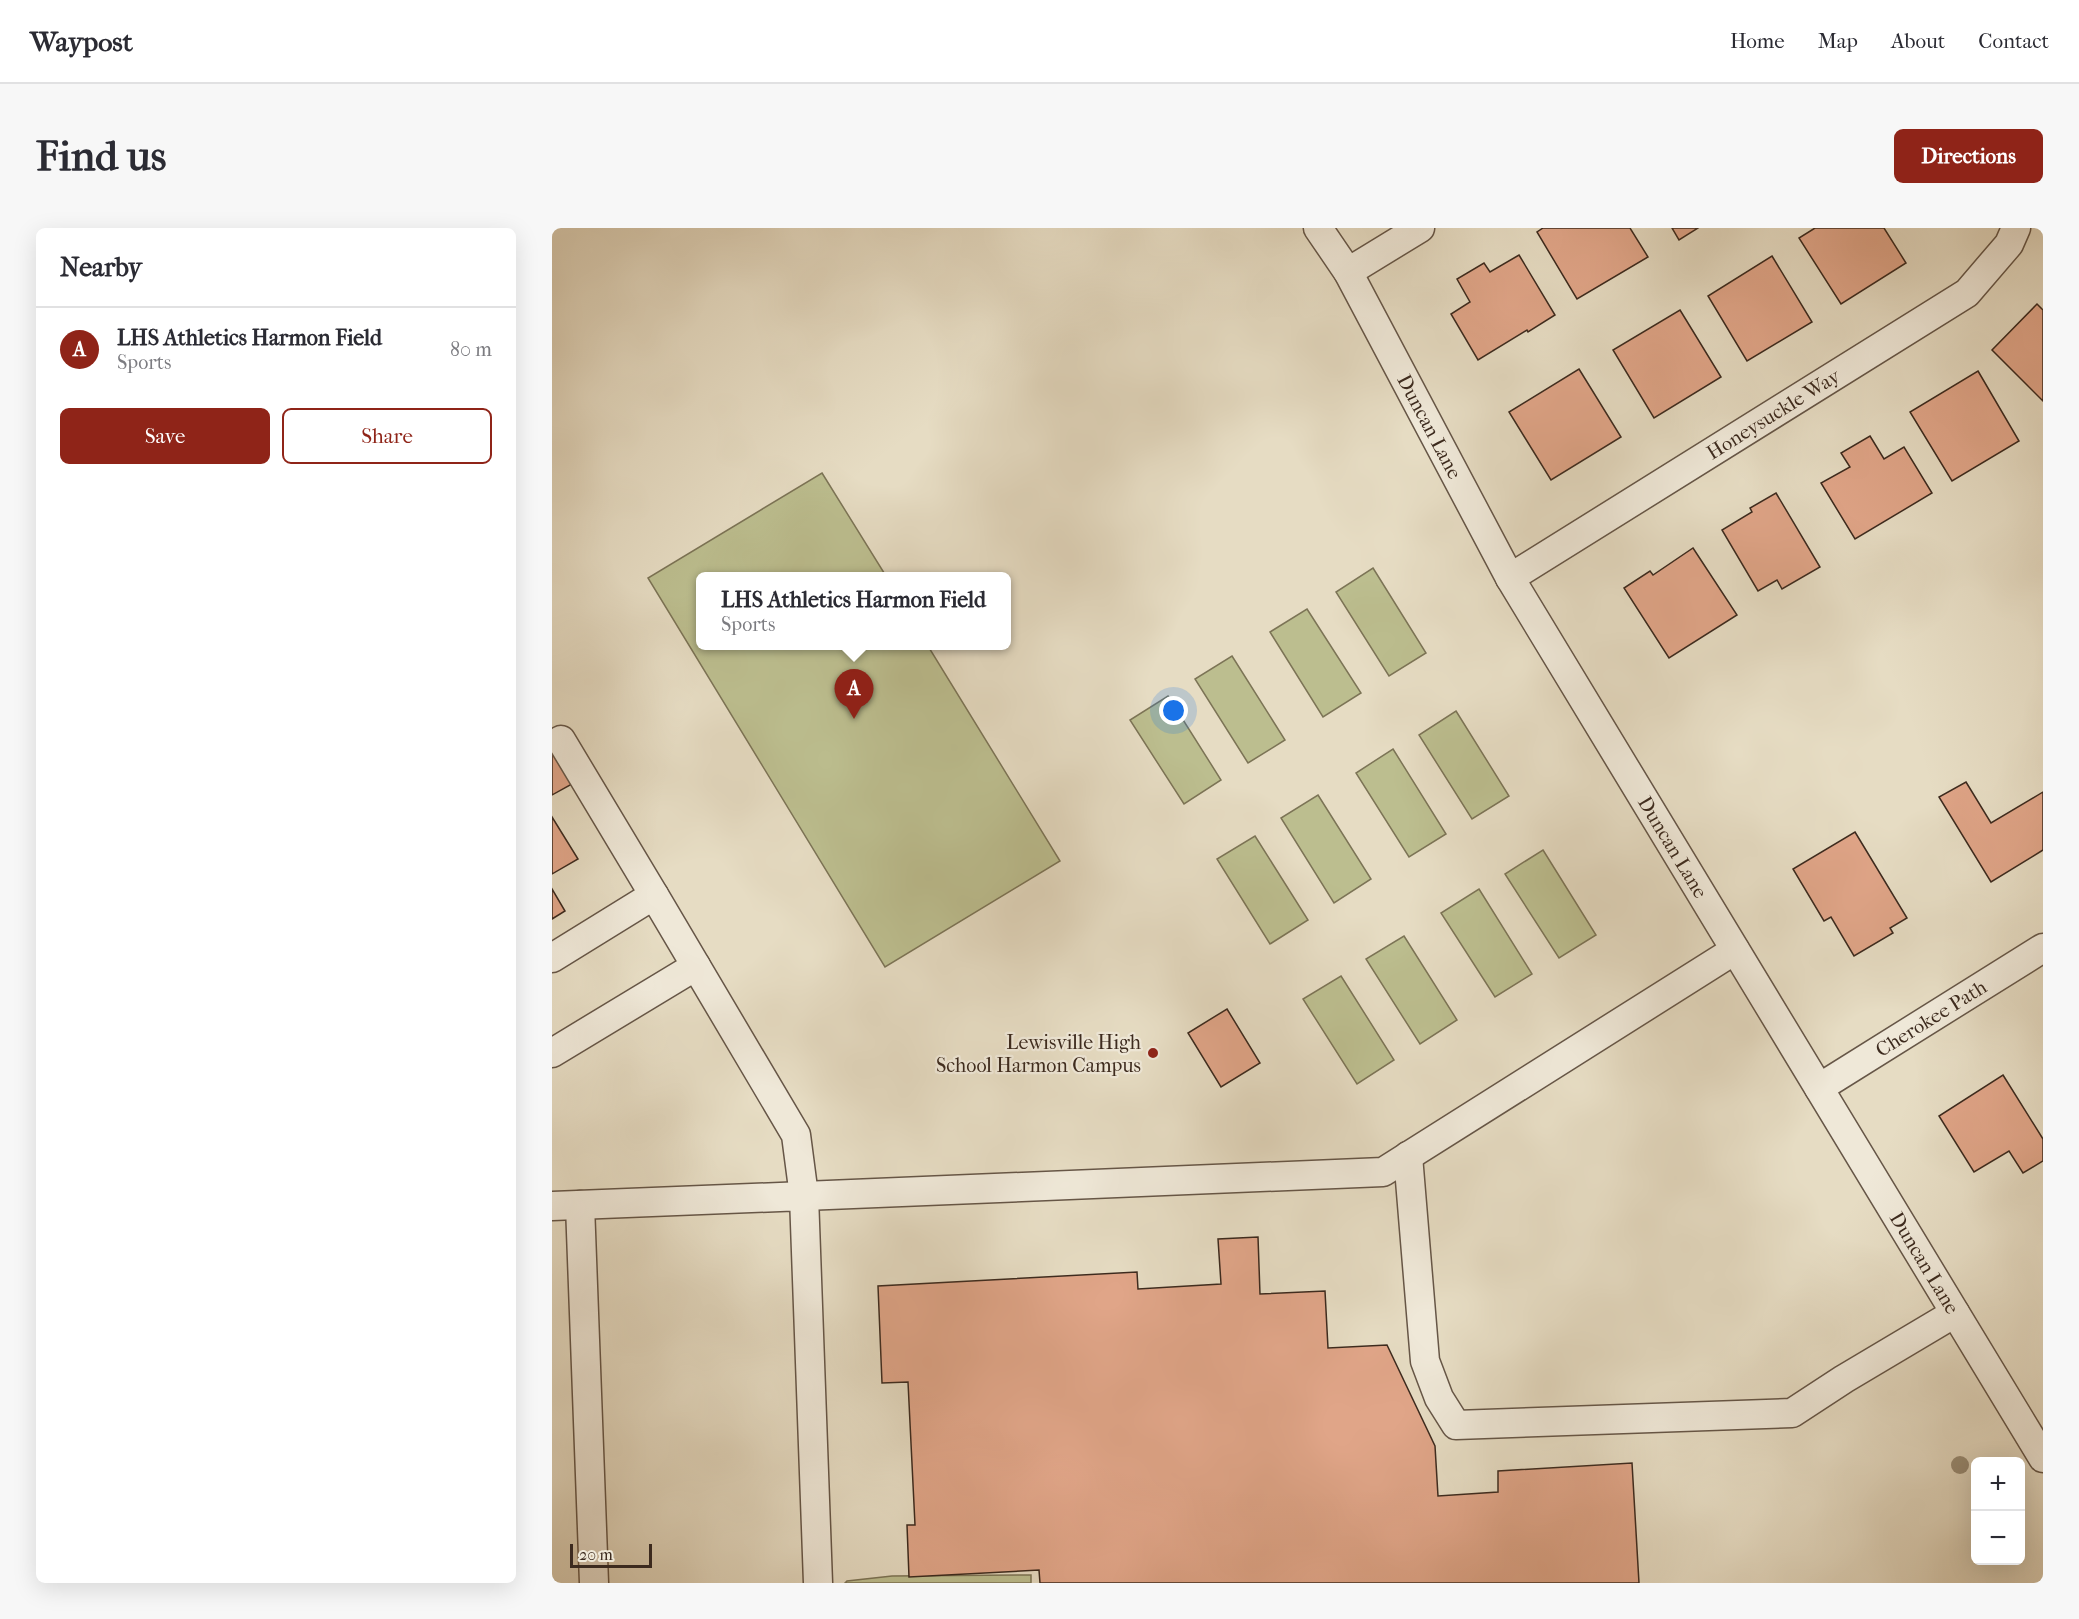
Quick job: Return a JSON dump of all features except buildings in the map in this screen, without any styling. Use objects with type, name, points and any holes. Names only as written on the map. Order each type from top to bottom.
[{"type":"street","name":"Duncan Lane","points":[[1318,228],[1348,272],[1510,578],[2043,1458]]},
{"type":"street","points":[[1348,272],[1420,228]]},
{"type":"street","name":"Honeysuckle Way","points":[[1510,578],[1967,293],[2009,244],[2016,228]]},
{"type":"street","points":[[561,740],[796,1135],[804,1196],[818,1583]]},
{"type":"street","points":[[552,958],[654,895]]},
{"type":"street","name":"Cherokee Path","points":[[1819,1088],[2043,948]]},
{"type":"street","points":[[552,1206],[1383,1172],[1735,950]]},
{"type":"street","points":[[552,1053],[696,966]]},
{"type":"street","points":[[1408,1156],[1425,1361],[1439,1398],[1456,1425],[1792,1413],[1844,1378],[1955,1313]]},
{"type":"street","points":[[580,1205],[594,1583]]},
{"type":"green space","points":[[822,473],[884,572],[696,572],[696,650],[930,650],[1060,861],[885,967],[648,578]]},
{"type":"green space","points":[[1373,568],[1426,653],[1389,676],[1336,592]]},
{"type":"green space","points":[[1307,609],[1361,693],[1323,717],[1270,632]]},
{"type":"green space","points":[[1232,656],[1285,740],[1248,763],[1195,679]]},
{"type":"green space","points":[[1168,696],[1221,780],[1184,804],[1130,720]]},
{"type":"green space","points":[[1456,711],[1509,796],[1472,819],[1419,735]]},
{"type":"green space","points":[[1393,749],[1446,834],[1409,857],[1356,773]]},
{"type":"green space","points":[[1318,795],[1371,879],[1334,903],[1281,818]]},
{"type":"green space","points":[[1255,836],[1308,920],[1270,944],[1217,859]]},
{"type":"green space","points":[[1543,850],[1596,935],[1559,958],[1505,874]]},
{"type":"green space","points":[[1479,889],[1532,974],[1495,997],[1441,913]]},
{"type":"green space","points":[[1404,936],[1457,1020],[1420,1044],[1366,959]]},
{"type":"green space","points":[[1341,976],[1394,1060],[1357,1084],[1303,999]]},
{"type":"green space","points":[[1031,1575],[1031,1583],[845,1583],[892,1576]]},
{"type":"place","name":"LHS Athletics Harmon Field","points":[[854,719]]},
{"type":"place","name":"Lewisville High School Harmon Campus","points":[[1153,1053]]}]
